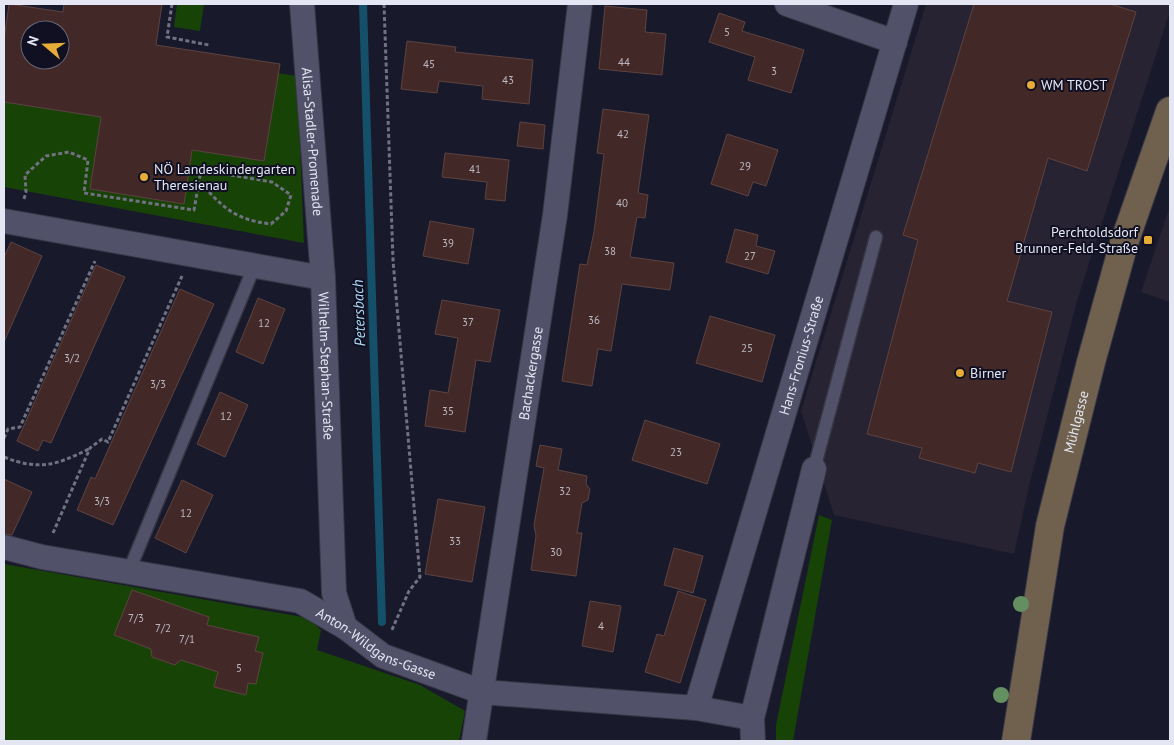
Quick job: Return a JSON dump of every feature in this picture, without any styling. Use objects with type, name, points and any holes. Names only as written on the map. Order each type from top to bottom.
[{"type":"street","name":"Alisa-Stadler-Promenade","points":[[302,4],[323,278]]},
{"type":"street","name":"Bachackergasse","points":[[474,741],[554,225],[580,4]]},
{"type":"street","points":[[787,4],[895,42]]},
{"type":"street","name":"Hans-Fronius-Straße","points":[[696,708],[906,4]]},
{"type":"street","name":"Mühlgasse","points":[[1016,741],[1050,526],[1121,252],[1170,111]]},
{"type":"street","name":"Wilhelm-Stephan-Straße","points":[[4,221],[323,278],[334,593],[345,627]]},
{"type":"street","points":[[753,741],[752,718],[814,469]]},
{"type":"street","name":"Anton-Wildgans-Gasse","points":[[4,547],[42,557],[300,601],[345,627],[383,656],[482,692],[696,708],[752,718]]},
{"type":"lane","points":[[814,469],[876,237]]},
{"type":"lane","points":[[130,571],[254,267]]},
{"type":"path","points":[[172,4],[167,37],[209,45]]},
{"type":"path","points":[[383,656],[397,616],[409,591],[420,577],[393,260],[384,4]]},
{"type":"path","points":[[26,192],[25,175],[46,156],[70,152],[88,160],[84,193],[194,210],[199,181],[201,170],[272,182],[291,195],[286,210],[271,224],[250,222],[229,212],[199,181]]},
{"type":"path","points":[[4,438],[8,429],[20,427],[111,241]]},
{"type":"path","points":[[4,457],[37,466],[71,458],[102,439],[108,442],[192,256]]},
{"type":"path","points":[[42,557],[90,448]]},
{"type":"shaded area","points":[[926,4],[1170,4],[1170,11],[1077,301],[1029,486],[1014,554],[834,515],[801,411]]},
{"type":"shaded area","points":[[1170,206],[1170,302],[1141,292]]},
{"type":"green space","points":[[177,4],[204,4],[200,31],[174,27]]},
{"type":"green space","points":[[278,73],[297,76],[304,243],[4,187],[4,102],[101,117],[90,189],[183,204],[192,150],[264,161]]},
{"type":"green space","points":[[819,515],[832,520],[793,741],[776,741],[776,725]]},
{"type":"green space","points":[[4,564],[308,618],[321,630],[317,650],[420,685],[465,711],[459,741],[4,741]]},
{"type":"building","points":[[9,4],[63,12],[64,4],[162,4],[156,45],[280,64],[264,161],[192,150],[184,204],[90,189],[101,117],[4,102],[4,40]]},
{"type":"building","points":[[974,4],[1110,4],[1136,12],[1087,171],[1048,158],[1007,301],[1052,312],[1011,472],[978,463],[975,473],[919,458],[922,448],[867,434],[918,240],[903,235]]},
{"type":"building","points":[[605,6],[647,10],[645,32],[666,34],[662,75],[599,69]]},
{"type":"building","points":[[719,13],[745,22],[742,31],[804,50],[791,93],[748,80],[755,57],[709,42]]},
{"type":"building","points":[[407,41],[456,47],[455,52],[533,60],[529,104],[482,99],[483,86],[439,81],[437,93],[401,89]]},
{"type":"building","points":[[603,109],[649,115],[638,193],[648,195],[645,218],[637,217],[630,257],[674,263],[670,290],[622,284],[611,351],[598,349],[592,386],[562,381],[580,264],[587,265],[594,232],[604,154],[597,153]]},
{"type":"building","points":[[520,122],[545,125],[543,149],[517,146]]},
{"type":"building","points":[[727,134],[778,150],[766,186],[753,182],[748,196],[711,184]]},
{"type":"building","points":[[445,153],[509,160],[505,201],[485,199],[487,182],[442,177]]},
{"type":"building","points":[[430,221],[474,229],[468,264],[423,256]]},
{"type":"building","points":[[735,229],[758,235],[756,246],[775,251],[768,274],[726,262]]},
{"type":"building","points":[[11,242],[42,256],[4,342],[4,257]]},
{"type":"building","points":[[96,265],[125,277],[51,443],[43,440],[38,451],[17,441]]},
{"type":"building","points":[[180,289],[214,304],[113,525],[77,510],[91,477],[95,479]]},
{"type":"building","points":[[258,298],[285,309],[263,364],[236,352]]},
{"type":"building","points":[[442,300],[500,310],[490,362],[476,360],[465,432],[425,426],[430,390],[448,393],[458,338],[435,334]]},
{"type":"building","points":[[710,316],[775,335],[762,382],[696,363]]},
{"type":"building","points":[[220,392],[248,405],[225,457],[197,444]]},
{"type":"building","points":[[645,420],[720,444],[707,484],[632,460]]},
{"type":"building","points":[[540,445],[562,449],[558,470],[587,476],[586,484],[590,489],[588,500],[582,503],[577,533],[582,533],[576,576],[531,570],[536,536],[534,525],[544,468],[536,466]]},
{"type":"building","points":[[4,479],[32,492],[12,535],[4,534]]},
{"type":"building","points":[[182,480],[213,495],[186,553],[155,538]]},
{"type":"building","points":[[438,499],[485,507],[472,582],[425,574]]},
{"type":"building","points":[[674,548],[703,556],[693,593],[664,585]]},
{"type":"building","points":[[132,590],[209,617],[207,625],[259,637],[255,651],[263,653],[256,684],[248,683],[246,695],[214,687],[218,672],[181,660],[175,665],[152,657],[151,649],[114,635]]},
{"type":"building","points":[[678,591],[706,600],[680,683],[645,672],[657,634],[664,636]]},
{"type":"building","points":[[590,601],[621,606],[613,652],[582,646]]},
{"type":"waterway","name":"Petersbach","points":[[363,4],[382,622]]},
{"type":"place","name":"WM TROST","points":[[1031,85]]},
{"type":"place","name":"NÖ Landeskindergarten Theresienau","points":[[144,177]]},
{"type":"place","name":"Perchtoldsdorf Brunner-Feld-Straße","points":[[1148,240]]},
{"type":"place","name":"Birner","points":[[960,373]]}]
